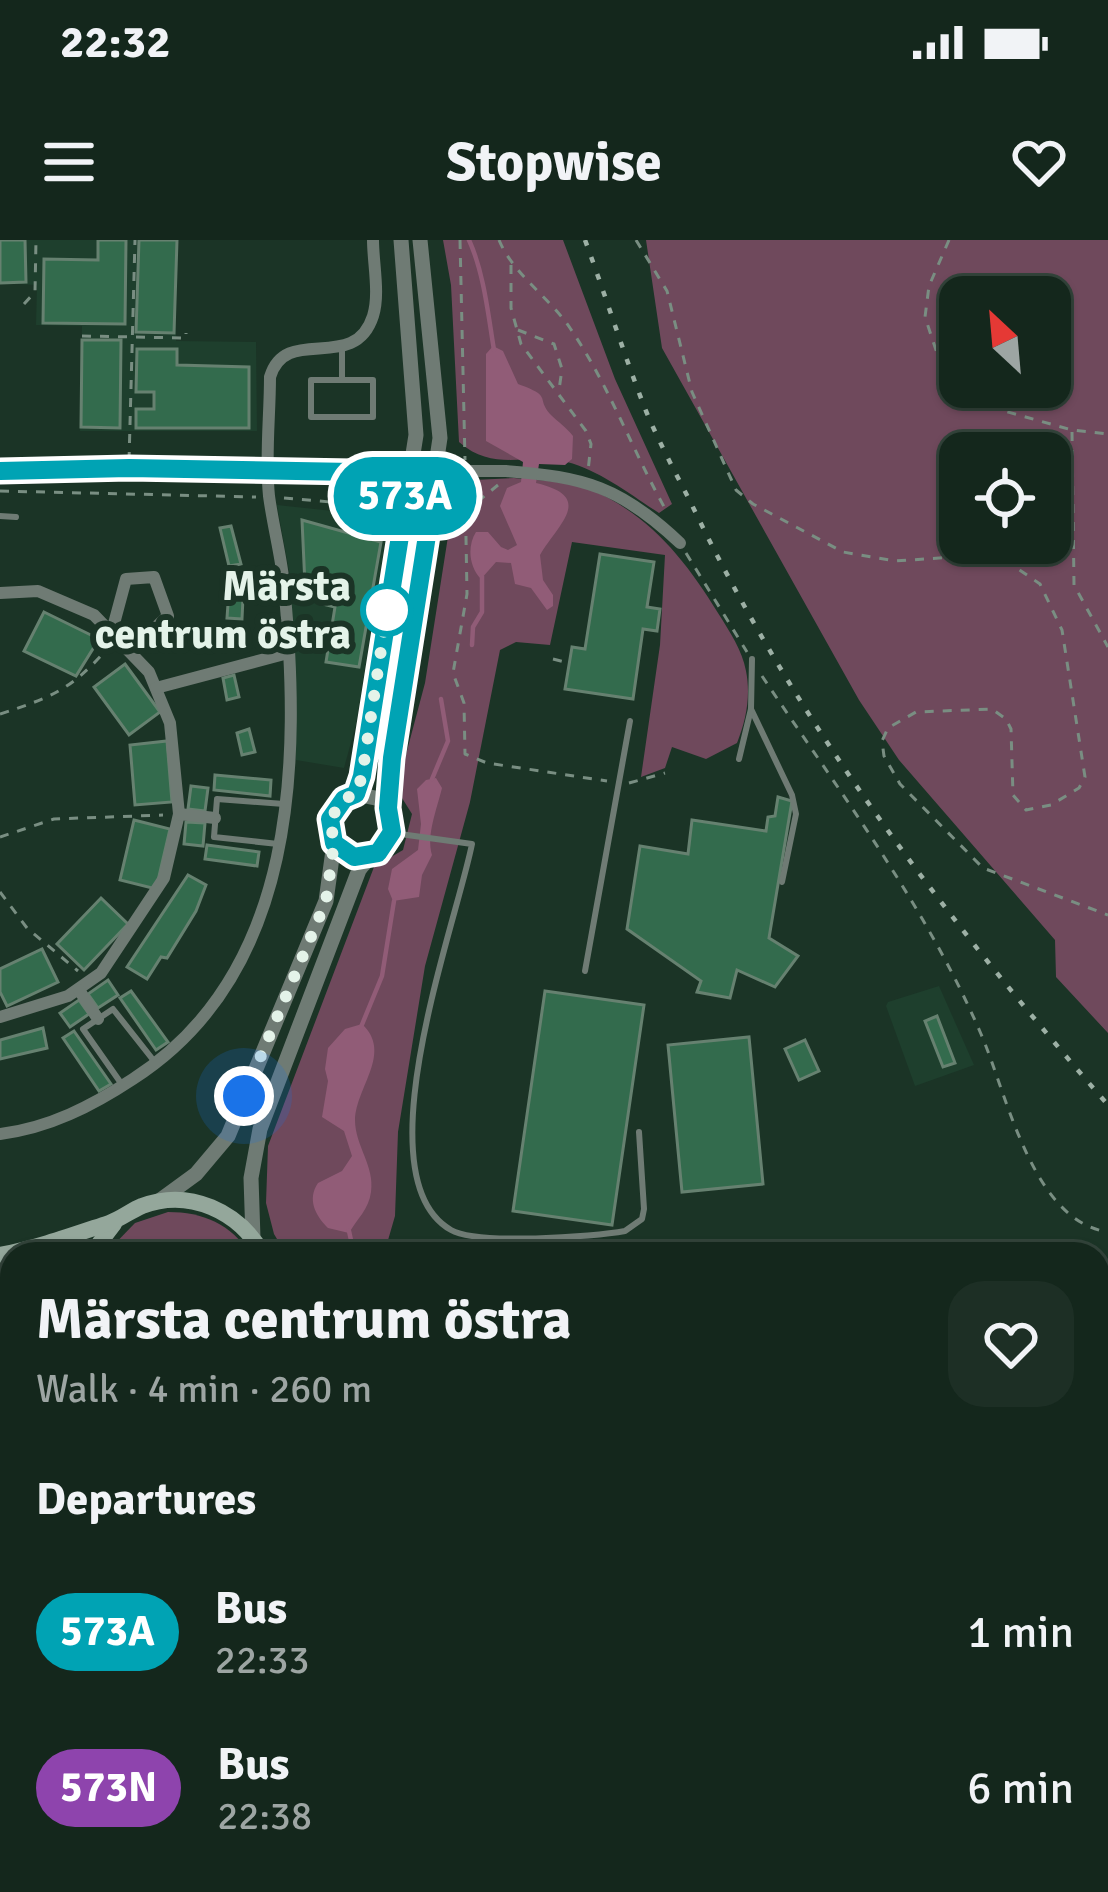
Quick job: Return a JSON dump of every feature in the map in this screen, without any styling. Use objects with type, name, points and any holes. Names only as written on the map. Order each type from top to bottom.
[{"type":"main road","points":[[43,1242],[119,1219],[156,1202],[200,1203],[238,1222],[255,1242]]},
{"type":"main road","points":[[101,1242],[119,1219]]},
{"type":"street","points":[[0,1134],[32,1130],[123,1086],[156,1064],[195,1031],[232,983],[265,913],[290,769],[288,647],[268,471],[269,377],[273,366],[292,350],[342,348],[361,337],[376,311],[373,240]]},
{"type":"street","points":[[356,794],[416,435],[401,240]]},
{"type":"street","points":[[334,843],[354,857],[367,857],[388,844],[392,832],[388,808],[392,758],[440,438],[420,240]]},
{"type":"street","points":[[0,471],[129,468],[539,474],[585,481],[637,506],[680,543]]},
{"type":"street","points":[[115,634],[126,579],[154,577],[168,616],[130,651]]},
{"type":"street","points":[[0,593],[38,591],[94,615],[149,672],[170,723],[179,814],[164,878],[100,973],[84,986],[0,1016]]},
{"type":"street","points":[[156,688],[288,647]]},
{"type":"street","points":[[156,1202],[196,1174],[228,1136],[326,901],[334,843],[330,819],[344,799],[356,794],[368,794],[388,808]]},
{"type":"street","points":[[179,814],[215,818]]},
{"type":"street","points":[[258,1242],[251,1178],[260,1129],[367,857]]},
{"type":"street","points":[[84,986],[98,1018]]},
{"type":"lane","points":[[342,348],[342,380]]},
{"type":"lane","points":[[311,380],[342,380],[373,380],[373,417],[311,417],[311,380]]},
{"type":"lane","points":[[0,516],[16,518]]},
{"type":"lane","points":[[739,759],[751,709],[752,659]]},
{"type":"lane","points":[[751,709],[792,795],[796,814],[782,883]]},
{"type":"lane","points":[[585,971],[630,722]]},
{"type":"lane","points":[[278,844],[214,837],[217,800],[284,805]]},
{"type":"lane","points":[[392,832],[472,844],[434,982],[413,1109],[415,1182],[428,1210],[450,1230],[478,1237],[625,1231],[642,1219],[644,1209],[639,1132]]},
{"type":"lane","points":[[123,1086],[83,1029],[98,1018],[113,1009],[156,1064]]},
{"type":"path","points":[[24,304],[35,292],[36,240]]},
{"type":"path","points":[[129,468],[135,240]]},
{"type":"path","points":[[499,240],[511,263],[542,292],[573,333],[680,543],[947,963],[1047,1191],[1089,1229],[1108,1232]]},
{"type":"path","points":[[636,240],[667,291],[692,392],[736,490],[843,552],[895,561],[984,556],[1011,564],[1040,584],[1062,630],[1085,777],[1079,788],[1051,805],[1026,810],[1018,804],[1013,795],[1011,729],[992,709],[916,712],[888,728],[882,741],[884,756],[900,784],[983,868],[1108,915]]},
{"type":"path","points":[[949,240],[929,286],[925,317],[938,356],[963,394],[990,407],[1072,430],[1108,434]]},
{"type":"path","points":[[511,263],[511,308],[521,344],[559,392],[591,444],[585,481]]},
{"type":"path","points":[[516,329],[554,344],[562,369],[559,392]]},
{"type":"path","points":[[82,336],[186,338],[186,333]]},
{"type":"path","points":[[1072,430],[1074,585],[1108,647]]},
{"type":"path","points":[[0,714],[56,696],[87,672],[115,634]]},
{"type":"path","points":[[553,658],[565,662]]},
{"type":"path","points":[[453,673],[465,717],[465,754],[470,759],[619,783],[665,773]]},
{"type":"path","points":[[0,838],[54,819],[179,814]]},
{"type":"path","points":[[0,892],[27,928],[84,986]]},
{"type":"shaded area","points":[[0,240],[176,240],[176,341],[256,342],[257,431],[80,431],[82,326],[36,325],[37,285],[0,283]]},
{"type":"shaded area","points":[[443,240],[563,240],[615,379],[672,504],[659,513],[579,466],[485,457],[459,442],[451,285]]},
{"type":"shaded area","points":[[646,240],[1108,240],[1108,1033],[1056,977],[1055,940],[899,760],[859,700],[662,348]]},
{"type":"shaded area","points":[[493,346],[503,351],[518,384],[540,395],[546,409],[573,436],[572,459],[565,465],[539,464],[536,483],[554,489],[568,504],[540,555],[543,580],[553,595],[553,606],[547,610],[531,588],[515,584],[511,563],[496,562],[481,579],[472,563],[470,550],[476,532],[488,532],[508,550],[517,545],[500,506],[507,488],[521,482],[523,462],[486,441],[486,354]]},
{"type":"shaded area","points":[[514,478],[587,488],[647,524],[678,556],[739,648],[748,690],[743,726],[737,743],[706,759],[672,747],[665,768],[641,777],[660,645],[665,555],[572,542],[550,645],[516,642],[500,650],[470,802],[425,966],[398,1132],[395,1216],[387,1242],[279,1242],[266,1203],[268,1146],[374,867],[403,850],[412,814],[402,798],[404,762],[425,683],[455,492],[474,480]]},
{"type":"shaded area","points":[[277,505],[389,517],[356,724],[344,768],[296,760],[291,581]]},
{"type":"shaded area","points":[[436,778],[442,788],[431,831],[432,855],[422,875],[419,897],[393,901],[388,889],[392,869],[418,850],[417,789]]},
{"type":"shaded area","points":[[939,986],[974,1065],[915,1086],[886,1006]]},
{"type":"shaded area","points":[[362,1024],[371,1035],[374,1058],[355,1120],[371,1192],[349,1233],[328,1228],[316,1212],[313,1195],[318,1183],[342,1171],[352,1156],[344,1131],[322,1117],[328,1081],[325,1069],[328,1048],[345,1029]]},
{"type":"shaded area","points":[[168,1212],[193,1214],[215,1222],[240,1242],[117,1242],[135,1223]]},
{"type":"building","points":[[0,240],[25,240],[26,282],[0,283]]},
{"type":"building","points":[[98,240],[126,240],[125,324],[43,323],[44,259],[98,260]]},
{"type":"building","points":[[139,240],[177,240],[174,333],[136,332]]},
{"type":"building","points":[[82,340],[121,340],[120,428],[81,427]]},
{"type":"building","points":[[137,349],[177,349],[177,365],[249,367],[249,428],[136,428],[136,409],[154,409],[154,392],[136,392]]},
{"type":"building","points":[[302,520],[381,542],[359,667],[326,662],[335,607],[322,604],[305,585]]},
{"type":"building","points":[[231,526],[241,564],[229,566],[220,528]]},
{"type":"building","points":[[600,554],[654,562],[647,607],[660,609],[657,631],[643,629],[633,699],[565,689],[572,647],[585,649]]},
{"type":"building","points":[[230,576],[244,577],[242,619],[227,618]]},
{"type":"building","points":[[44,612],[99,639],[76,676],[24,651]]},
{"type":"building","points":[[125,664],[160,712],[129,735],[94,687]]},
{"type":"building","points":[[234,675],[239,697],[227,700],[223,678]]},
{"type":"building","points":[[249,729],[255,752],[242,755],[237,733]]},
{"type":"building","points":[[167,741],[172,802],[135,805],[130,745]]},
{"type":"building","points":[[215,775],[271,780],[270,796],[214,790]]},
{"type":"building","points":[[191,786],[208,788],[205,811],[188,809]]},
{"type":"building","points":[[778,797],[792,801],[769,938],[798,956],[775,987],[737,970],[730,998],[697,992],[701,981],[627,929],[640,846],[688,854],[692,820],[766,831]]},
{"type":"building","points":[[134,820],[170,829],[156,889],[120,880]]},
{"type":"building","points":[[186,822],[205,823],[203,846],[184,844]]},
{"type":"building","points":[[207,845],[259,852],[257,866],[205,859]]},
{"type":"building","points":[[188,875],[206,885],[196,911],[167,958],[161,957],[147,979],[127,967]]},
{"type":"building","points":[[101,898],[128,924],[84,970],[57,944]]},
{"type":"building","points":[[42,949],[58,982],[7,1006],[0,992],[0,969]]},
{"type":"building","points":[[108,980],[118,995],[98,1008],[88,994]]},
{"type":"building","points":[[131,991],[168,1042],[156,1050],[120,998]]},
{"type":"building","points":[[545,991],[644,1005],[612,1225],[513,1211]]},
{"type":"building","points":[[79,1000],[89,1014],[70,1027],[60,1013]]},
{"type":"building","points":[[937,1016],[955,1063],[943,1067],[925,1021]]},
{"type":"building","points":[[43,1028],[47,1048],[0,1059],[0,1040]]},
{"type":"building","points":[[74,1031],[111,1084],[99,1091],[63,1038]]},
{"type":"building","points":[[749,1037],[763,1184],[682,1192],[668,1045]]},
{"type":"building","points":[[805,1040],[819,1071],[799,1080],[785,1049]]},
{"type":"waterway","points":[[469,240],[482,280],[494,350]]},
{"type":"waterway","points":[[472,645],[473,627],[482,612],[482,576]]},
{"type":"waterway","points":[[432,779],[448,741],[441,699]]},
{"type":"waterway","points":[[361,1027],[382,976],[394,901]]},
{"type":"waterway","points":[[349,1231],[351,1242]]},
{"type":"railway","points":[[585,240],[651,423],[778,664],[878,817],[933,891],[1108,1105]]},
{"type":"bus line","name":"573A","points":[[0,471],[129,468],[410,473],[362,776],[356,794],[335,807],[330,819],[334,843],[354,857],[378,853],[392,832],[388,808],[392,758],[437,472]]},
{"type":"place","name":"Märsta centrum östra","points":[[387,610]]},
{"type":"route","points":[[244,1096],[326,901],[334,843],[330,819],[335,807],[356,794],[362,776],[389,597],[387,610]]}]
